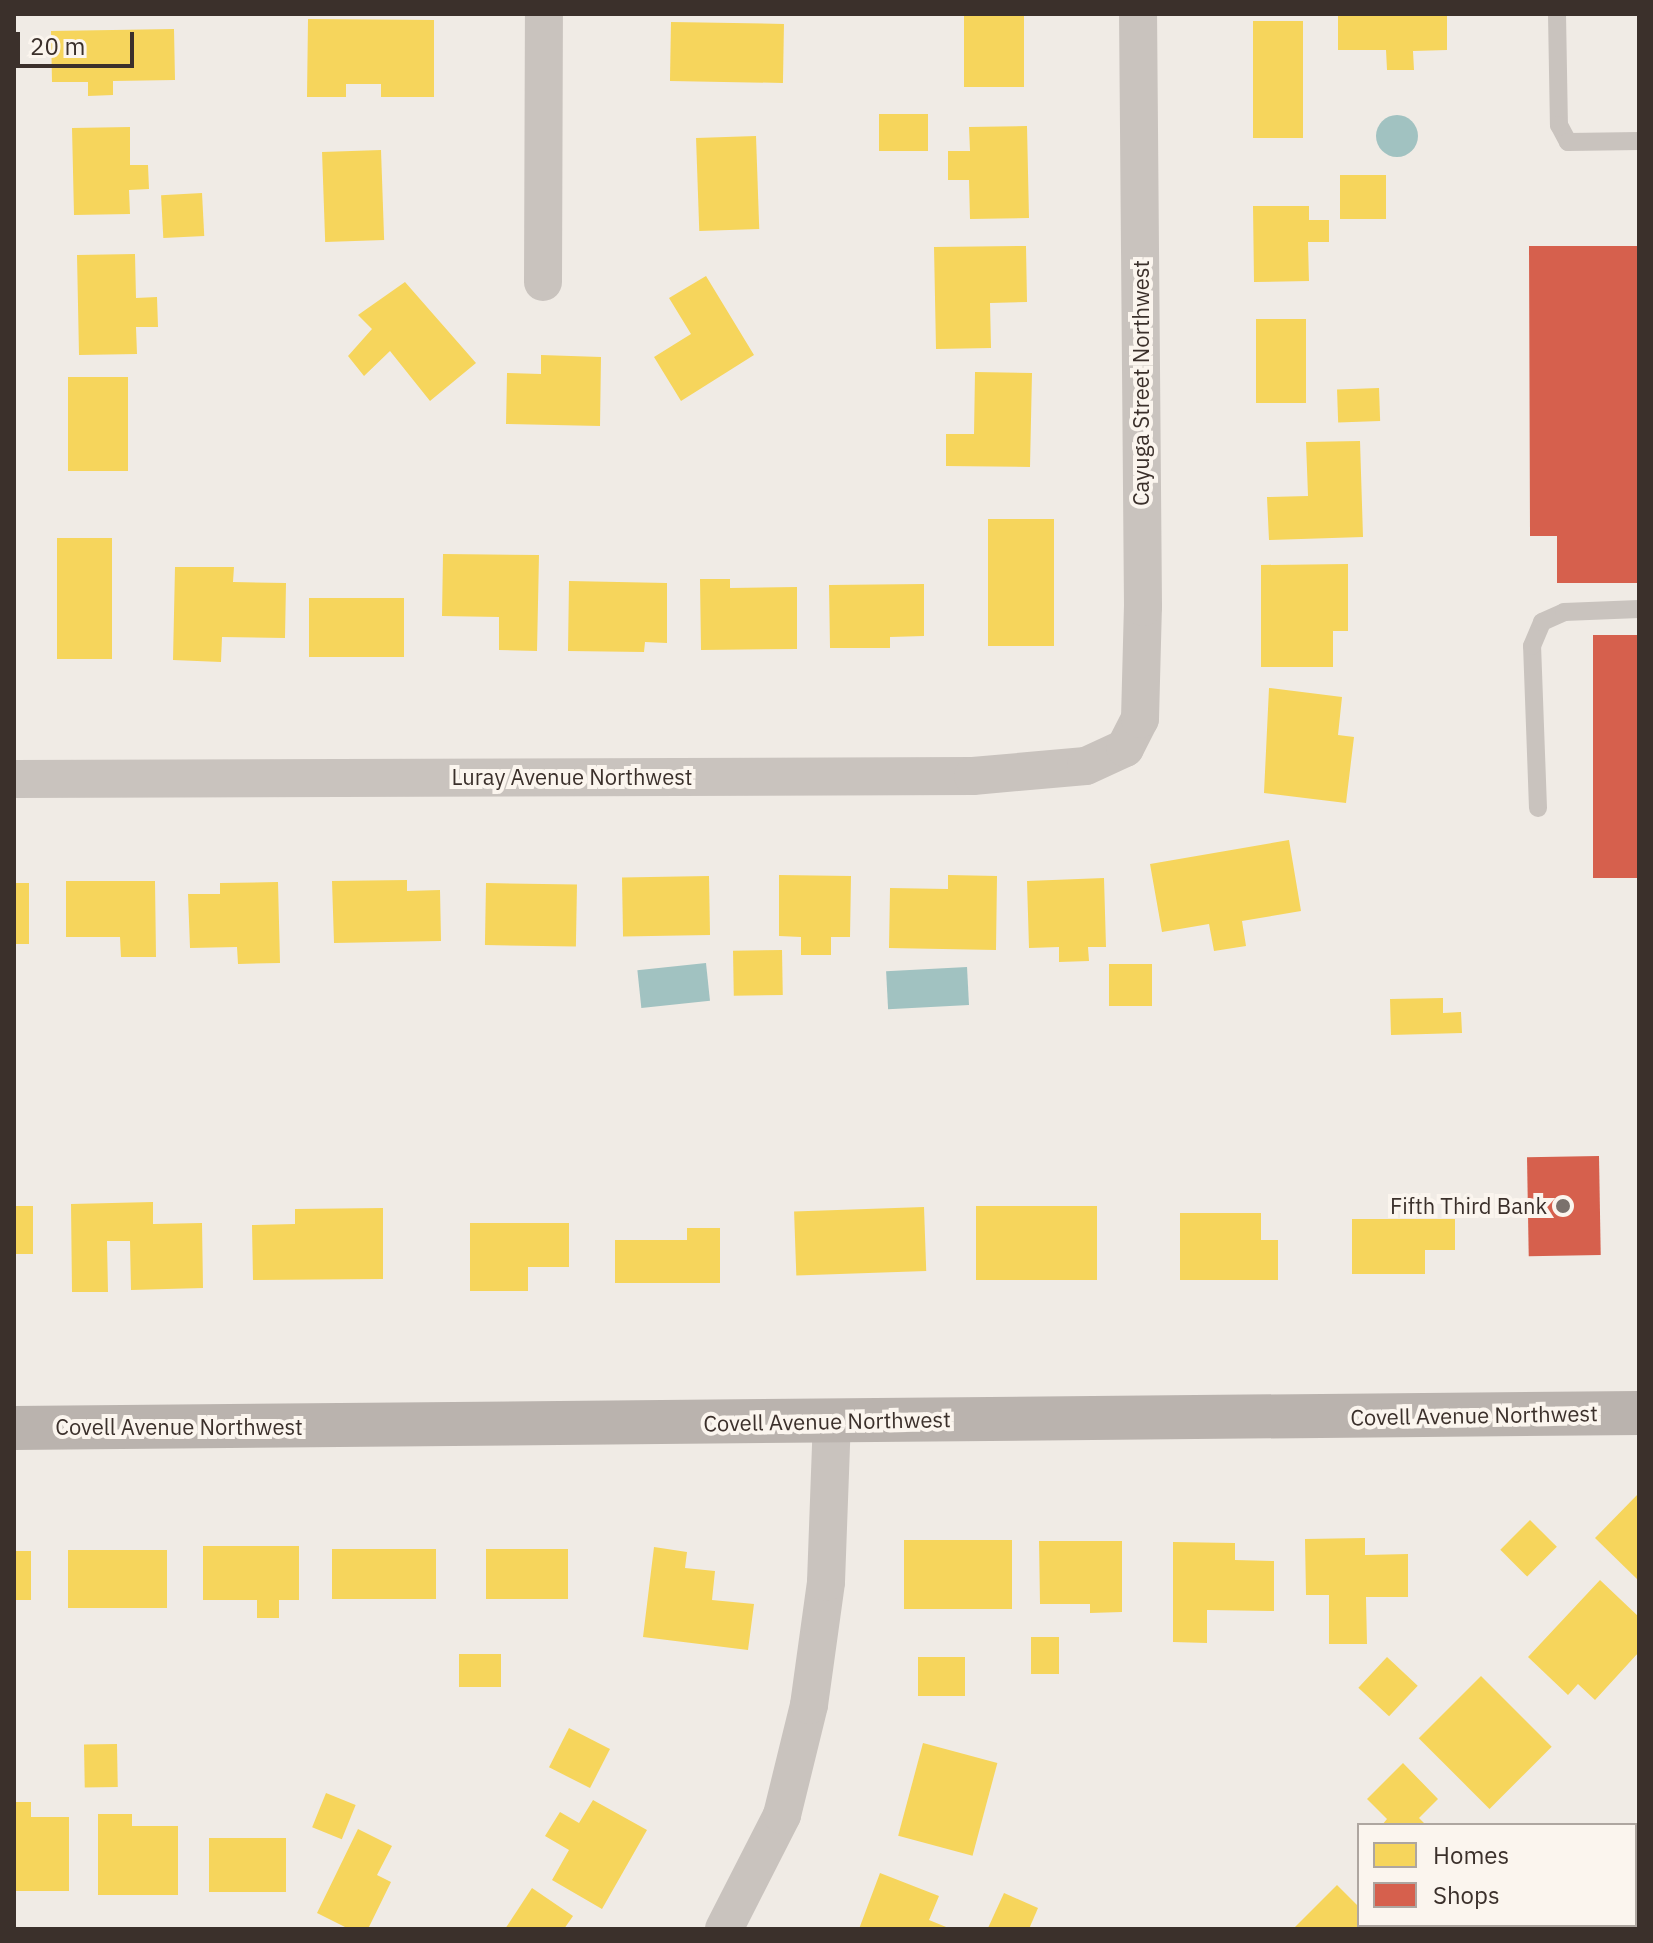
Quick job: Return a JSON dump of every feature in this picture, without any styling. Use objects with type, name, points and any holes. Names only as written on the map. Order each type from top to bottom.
[{"type":"street","points":[[543,282],[544,14]]},
{"type":"street","name":"Cayuga Street Northwest","points":[[1125,748],[1140,719],[1143,607],[1138,14]]},
{"type":"street","name":"Luray Avenue Northwest","points":[[14,779],[973,776],[1086,766],[1125,748]]},
{"type":"street","name":"Covell Avenue Northwest","points":[[14,1428],[1639,1413]]},
{"type":"street","points":[[724,1929],[782,1815],[809,1705],[826,1582],[832,1421]]},
{"type":"lane","points":[[1557,14],[1559,125],[1568,142],[1639,141]]},
{"type":"lane","points":[[1538,808],[1532,646],[1542,622],[1564,612],[1639,609]]},
{"type":"water","points":[[1397,115],[1412,121],[1418,136],[1412,151],[1397,157],[1382,151],[1376,136],[1382,121]]},
{"type":"water","points":[[706,963],[710,1001],[641,1008],[637,970]]},
{"type":"water","points":[[967,967],[969,1005],[888,1009],[886,971]]},
{"type":"building: Homes","points":[[964,14],[1024,14],[1024,87],[964,87]]},
{"type":"building: Homes","points":[[1338,14],[1447,14],[1447,50],[1413,51],[1414,70],[1387,70],[1386,50],[1338,50]]},
{"type":"building: Homes","points":[[308,19],[434,20],[434,97],[381,97],[381,84],[346,84],[346,97],[307,97]]},
{"type":"building: Homes","points":[[1253,21],[1303,21],[1303,138],[1253,138]]},
{"type":"building: Homes","points":[[671,22],[784,24],[783,83],[670,81]]},
{"type":"building: Homes","points":[[174,29],[175,80],[113,81],[113,95],[88,96],[88,82],[52,82],[51,31]]},
{"type":"building: Homes","points":[[879,114],[928,114],[928,151],[879,151]]},
{"type":"building: Homes","points":[[1027,126],[1029,218],[970,219],[969,180],[948,180],[948,151],[970,151],[969,127]]},
{"type":"building: Homes","points":[[130,127],[130,165],[148,165],[149,189],[129,190],[130,214],[74,215],[72,128]]},
{"type":"building: Homes","points":[[756,136],[759,229],[699,231],[696,138]]},
{"type":"building: Homes","points":[[381,150],[384,240],[325,242],[322,152]]},
{"type":"building: Homes","points":[[1340,175],[1386,175],[1386,219],[1340,219]]},
{"type":"building: Homes","points":[[202,193],[204,236],[163,238],[161,195]]},
{"type":"building: Homes","points":[[1253,206],[1309,206],[1309,220],[1329,220],[1329,242],[1308,242],[1309,281],[1254,282]]},
{"type":"building: Homes","points":[[1026,246],[1027,302],[990,303],[991,348],[936,349],[934,247]]},
{"type":"building: Homes","points":[[135,254],[136,298],[157,297],[158,327],[136,327],[137,354],[79,355],[77,255]]},
{"type":"building: Homes","points":[[706,276],[754,355],[681,401],[654,357],[691,334],[669,298]]},
{"type":"building: Homes","points":[[405,282],[476,363],[430,401],[390,351],[364,376],[348,356],[372,329],[358,315]]},
{"type":"building: Homes","points":[[1256,319],[1306,319],[1306,403],[1256,403]]},
{"type":"building: Homes","points":[[541,355],[601,357],[600,426],[506,424],[507,373],[541,374]]},
{"type":"building: Homes","points":[[975,372],[1032,373],[1030,467],[946,466],[946,434],[974,434]]},
{"type":"building: Homes","points":[[68,377],[128,377],[128,471],[68,471]]},
{"type":"building: Homes","points":[[1379,388],[1380,421],[1338,422],[1337,389]]},
{"type":"building: Homes","points":[[1360,441],[1363,537],[1269,540],[1267,497],[1308,496],[1306,442]]},
{"type":"building: Homes","points":[[988,519],[1054,519],[1054,646],[988,646]]},
{"type":"building: Homes","points":[[57,538],[112,538],[112,659],[57,659]]},
{"type":"building: Homes","points":[[443,554],[539,555],[537,651],[499,650],[499,617],[442,616]]},
{"type":"building: Homes","points":[[1348,564],[1348,631],[1333,631],[1333,667],[1261,667],[1261,565]]},
{"type":"building: Homes","points":[[175,567],[234,567],[233,582],[286,583],[285,638],[222,637],[221,662],[173,660]]},
{"type":"building: Homes","points":[[700,579],[730,579],[730,588],[797,587],[797,649],[701,650]]},
{"type":"building: Homes","points":[[569,581],[667,583],[667,643],[645,642],[644,652],[568,651]]},
{"type":"building: Homes","points":[[924,584],[924,636],[890,637],[890,648],[830,648],[829,585]]},
{"type":"building: Homes","points":[[309,598],[404,598],[404,657],[309,657]]},
{"type":"building: Homes","points":[[1269,688],[1342,697],[1338,735],[1354,737],[1346,803],[1264,793]]},
{"type":"building: Homes","points":[[1289,840],[1301,911],[1242,921],[1246,946],[1214,951],[1209,924],[1162,932],[1150,864]]},
{"type":"building: Homes","points":[[779,875],[851,876],[850,937],[831,937],[831,955],[801,955],[801,937],[779,936]]},
{"type":"building: Homes","points":[[948,875],[997,876],[996,950],[889,948],[890,888],[948,889]]},
{"type":"building: Homes","points":[[709,876],[710,935],[623,937],[622,878]]},
{"type":"building: Homes","points":[[1104,878],[1106,947],[1088,947],[1089,961],[1059,962],[1059,947],[1029,948],[1027,881]]},
{"type":"building: Homes","points":[[407,880],[407,891],[440,890],[441,941],[334,943],[332,881]]},
{"type":"building: Homes","points":[[66,881],[155,881],[156,957],[121,957],[120,937],[66,937]]},
{"type":"building: Homes","points":[[278,882],[280,963],[238,964],[237,947],[190,948],[188,894],[220,894],[220,883]]},
{"type":"building: Homes","points":[[14,883],[29,883],[29,944],[14,944]]},
{"type":"building: Homes","points":[[486,883],[577,885],[576,947],[485,945]]},
{"type":"building: Homes","points":[[782,950],[783,995],[734,996],[733,951]]},
{"type":"building: Homes","points":[[1109,964],[1152,964],[1152,1006],[1109,1006]]},
{"type":"building: Homes","points":[[1443,998],[1443,1013],[1461,1012],[1462,1033],[1391,1035],[1390,999]]},
{"type":"building: Homes","points":[[153,1202],[153,1224],[202,1223],[203,1288],[131,1290],[130,1241],[107,1241],[108,1292],[72,1292],[71,1204]]},
{"type":"building: Homes","points":[[14,1206],[33,1206],[33,1254],[14,1254]]},
{"type":"building: Homes","points":[[976,1206],[1097,1206],[1097,1280],[976,1280]]},
{"type":"building: Homes","points":[[924,1207],[926,1271],[796,1275],[794,1212]]},
{"type":"building: Homes","points":[[383,1208],[383,1279],[253,1280],[252,1225],[295,1224],[295,1209]]},
{"type":"building: Homes","points":[[1180,1213],[1261,1213],[1261,1240],[1278,1240],[1278,1280],[1180,1280]]},
{"type":"building: Homes","points":[[1352,1219],[1455,1219],[1455,1250],[1425,1250],[1425,1274],[1352,1274]]},
{"type":"building: Homes","points":[[470,1223],[569,1223],[569,1267],[528,1267],[528,1291],[470,1291]]},
{"type":"building: Homes","points":[[687,1228],[720,1228],[720,1283],[615,1283],[615,1240],[687,1240]]},
{"type":"building: Homes","points":[[1639,1493],[1639,1581],[1595,1538]]},
{"type":"building: Homes","points":[[1530,1520],[1557,1547],[1527,1577],[1500,1550]]},
{"type":"building: Homes","points":[[1365,1538],[1365,1555],[1408,1554],[1408,1597],[1366,1597],[1367,1644],[1329,1644],[1329,1595],[1306,1595],[1305,1539]]},
{"type":"building: Homes","points":[[904,1540],[1012,1540],[1012,1609],[904,1609]]},
{"type":"building: Homes","points":[[1039,1541],[1122,1541],[1122,1612],[1090,1613],[1090,1604],[1040,1604]]},
{"type":"building: Homes","points":[[1173,1542],[1235,1543],[1235,1560],[1274,1561],[1274,1611],[1207,1610],[1207,1643],[1173,1642]]},
{"type":"building: Homes","points":[[203,1546],[299,1546],[299,1600],[279,1600],[279,1618],[257,1618],[257,1600],[203,1600]]},
{"type":"building: Homes","points":[[654,1547],[687,1552],[685,1568],[715,1571],[712,1600],[754,1604],[748,1650],[643,1637]]},
{"type":"building: Homes","points":[[332,1549],[436,1549],[436,1599],[332,1599]]},
{"type":"building: Homes","points":[[486,1549],[568,1549],[568,1599],[486,1599]]},
{"type":"building: Homes","points":[[68,1550],[167,1550],[167,1608],[68,1608]]},
{"type":"building: Homes","points":[[14,1551],[31,1551],[31,1600],[14,1600]]},
{"type":"building: Homes","points":[[1600,1580],[1639,1617],[1639,1652],[1595,1700],[1578,1684],[1568,1695],[1528,1657]]},
{"type":"building: Homes","points":[[1031,1637],[1059,1637],[1059,1674],[1031,1674]]},
{"type":"building: Homes","points":[[459,1654],[501,1654],[501,1687],[459,1687]]},
{"type":"building: Homes","points":[[918,1657],[965,1657],[965,1696],[918,1696]]},
{"type":"building: Homes","points":[[1387,1657],[1418,1686],[1389,1716],[1358,1688]]},
{"type":"building: Homes","points":[[1481,1676],[1552,1747],[1489,1809],[1419,1738]]},
{"type":"building: Homes","points":[[569,1728],[610,1749],[590,1788],[549,1767]]},
{"type":"building: Homes","points":[[923,1743],[997,1763],[973,1856],[898,1836]]},
{"type":"building: Homes","points":[[117,1744],[118,1787],[85,1788],[84,1745]]},
{"type":"building: Homes","points":[[1403,1763],[1438,1799],[1419,1818],[1424,1823],[1384,1823],[1387,1819],[1367,1799]]},
{"type":"building: Homes","points":[[326,1793],[356,1805],[342,1839],[312,1827]]},
{"type":"building: Homes","points":[[593,1800],[647,1830],[602,1909],[552,1880],[569,1850],[545,1836],[560,1812],[579,1823]]},
{"type":"building: Homes","points":[[14,1802],[31,1802],[31,1817],[69,1817],[69,1891],[14,1891]]},
{"type":"building: Homes","points":[[98,1814],[132,1814],[132,1826],[178,1826],[178,1895],[98,1895]]},
{"type":"building: Homes","points":[[358,1829],[392,1846],[377,1875],[391,1882],[368,1929],[349,1929],[317,1913]]},
{"type":"building: Homes","points":[[209,1838],[286,1838],[286,1892],[209,1892]]},
{"type":"building: Homes","points":[[880,1873],[939,1896],[929,1920],[951,1929],[859,1929]]},
{"type":"building: Homes","points":[[1337,1885],[1357,1905],[1357,1927],[1381,1929],[1293,1929]]},
{"type":"building: Homes","points":[[532,1888],[573,1916],[564,1929],[505,1929]]},
{"type":"building: Homes","points":[[1004,1893],[1038,1908],[1029,1929],[988,1928]]},
{"type":"building: Shops","points":[[1529,246],[1639,246],[1639,583],[1557,583],[1557,536],[1530,536]]},
{"type":"building: Shops","points":[[1593,635],[1639,635],[1639,878],[1593,878]]},
{"type":"building: Shops","name":"Fifth Third Bank","points":[[1599,1156],[1601,1255],[1529,1256],[1527,1157]]},
{"type":"place","name":"Fifth Third Bank","points":[[1563,1206]]}]
